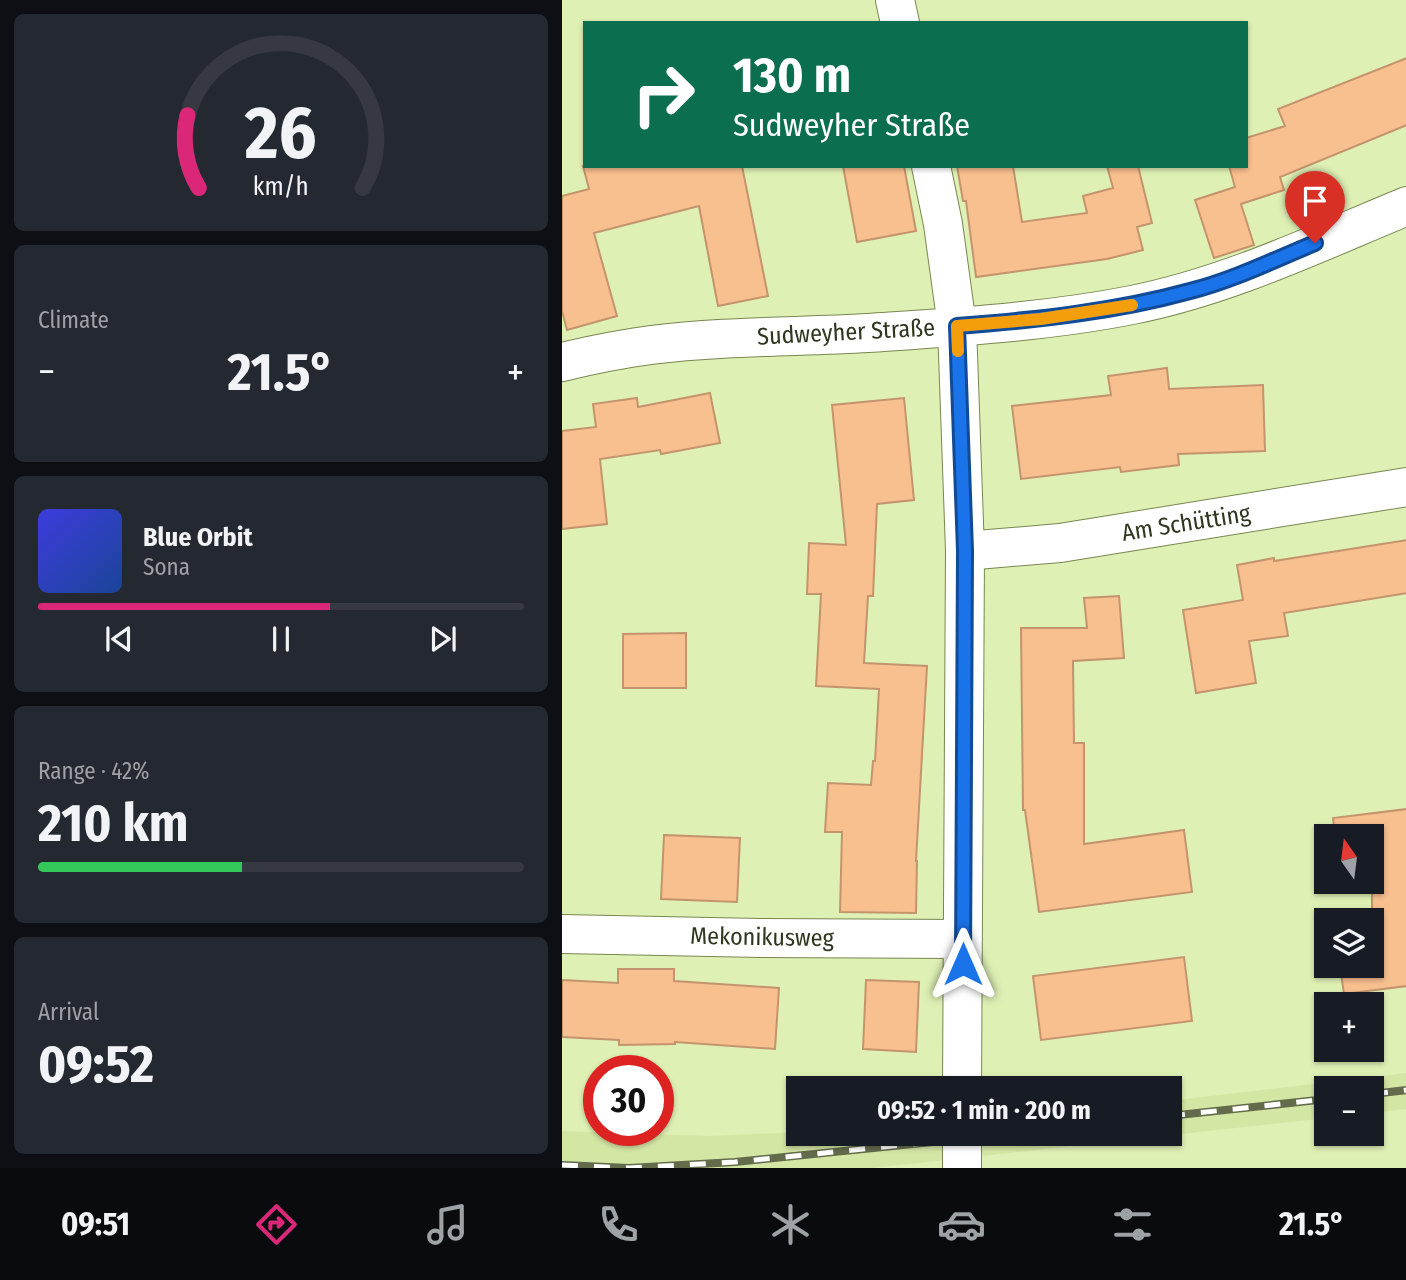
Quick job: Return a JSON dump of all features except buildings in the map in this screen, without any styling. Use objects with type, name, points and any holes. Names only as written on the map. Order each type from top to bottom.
[{"type":"street","points":[[895,0],[900,21]]},
{"type":"street","points":[[931,168],[943,224],[957,326],[965,551],[962,1076]]},
{"type":"street","name":"Sudweyher Straße","points":[[562,362],[639,347],[676,343],[1041,319],[1132,305],[1193,291],[1406,206]]},
{"type":"street","name":"Am Schütting","points":[[965,551],[1060,543],[1406,487]]},
{"type":"street","name":"Mekonikusweg","points":[[562,934],[963,939]]},
{"type":"street","points":[[962,1146],[962,1168]]},
{"type":"shaded area","points":[[1406,1073],[1406,1109],[1384,1112],[1384,1076],[1381,1076]]},
{"type":"shaded area","points":[[1314,1084],[1314,1119],[1182,1134],[1182,1099]]},
{"type":"shaded area","points":[[562,1131],[583,1132],[583,1146],[674,1146],[674,1135],[786,1133],[786,1146],[1073,1146],[873,1168],[562,1168]]},
{"type":"railway","points":[[1384,1093],[1407,1090]]},
{"type":"railway","points":[[1182,1115],[1314,1100]]},
{"type":"railway","points":[[562,1165],[629,1168],[735,1162],[893,1146]]},
{"type":"slow traffic","points":[[958,351],[957,326],[1041,319],[1132,305]]},
{"type":"route","points":[[963,964],[965,551],[957,326],[1041,319],[1172,296],[1247,271],[1315,243]]}]
